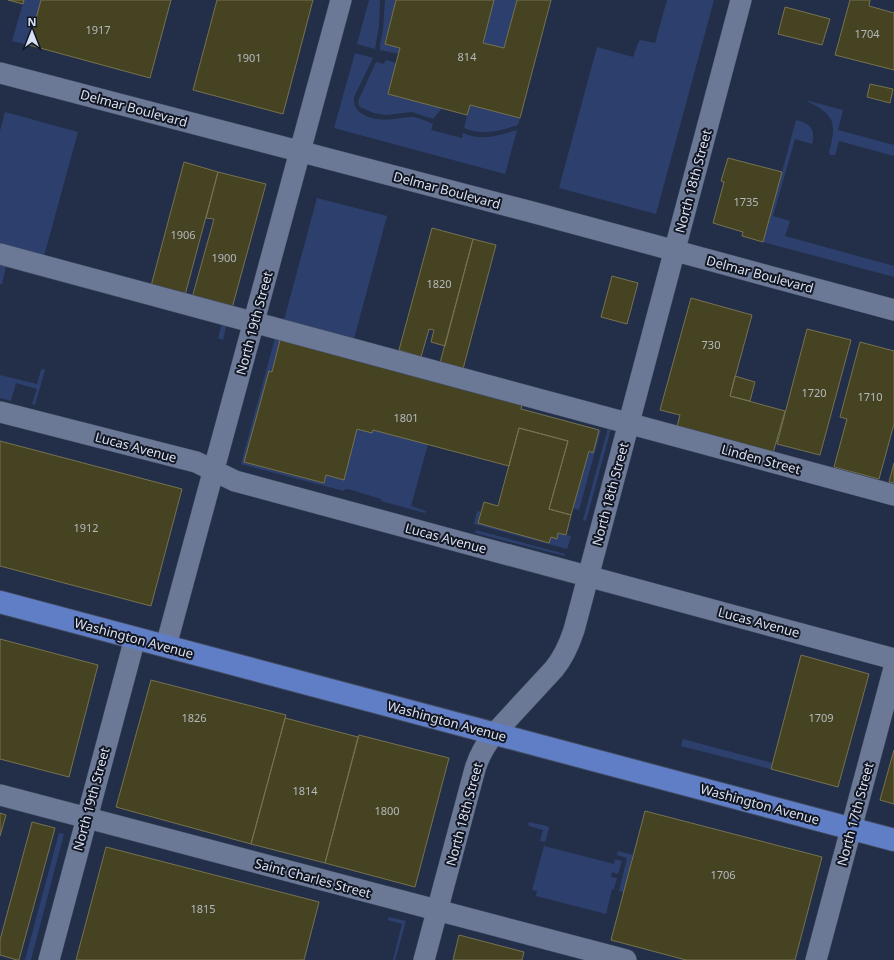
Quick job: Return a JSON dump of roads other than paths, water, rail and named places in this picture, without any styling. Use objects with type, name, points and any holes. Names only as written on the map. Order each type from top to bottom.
[{"type":"main road","name":"Washington Avenue","points":[[0,602],[894,840]]},
{"type":"street","name":"North 19th Street","points":[[166,646],[341,0]]},
{"type":"street","name":"North 18th Street","points":[[424,960],[475,769],[486,744],[562,659],[568,648],[574,630],[587,576],[741,0]]},
{"type":"street","name":"Delmar Boulevard","points":[[0,73],[300,151],[894,310]]},
{"type":"street","name":"Linden Street","points":[[0,254],[894,495]]},
{"type":"street","name":"Lucas Avenue","points":[[0,412],[196,462],[239,482],[894,659]]},
{"type":"street","name":"North 19th Street","points":[[49,960],[135,638]]},
{"type":"street","name":"North 17th Street","points":[[816,960],[894,668]]},
{"type":"street","name":"Saint Charles Street","points":[[0,795],[626,960]]}]
